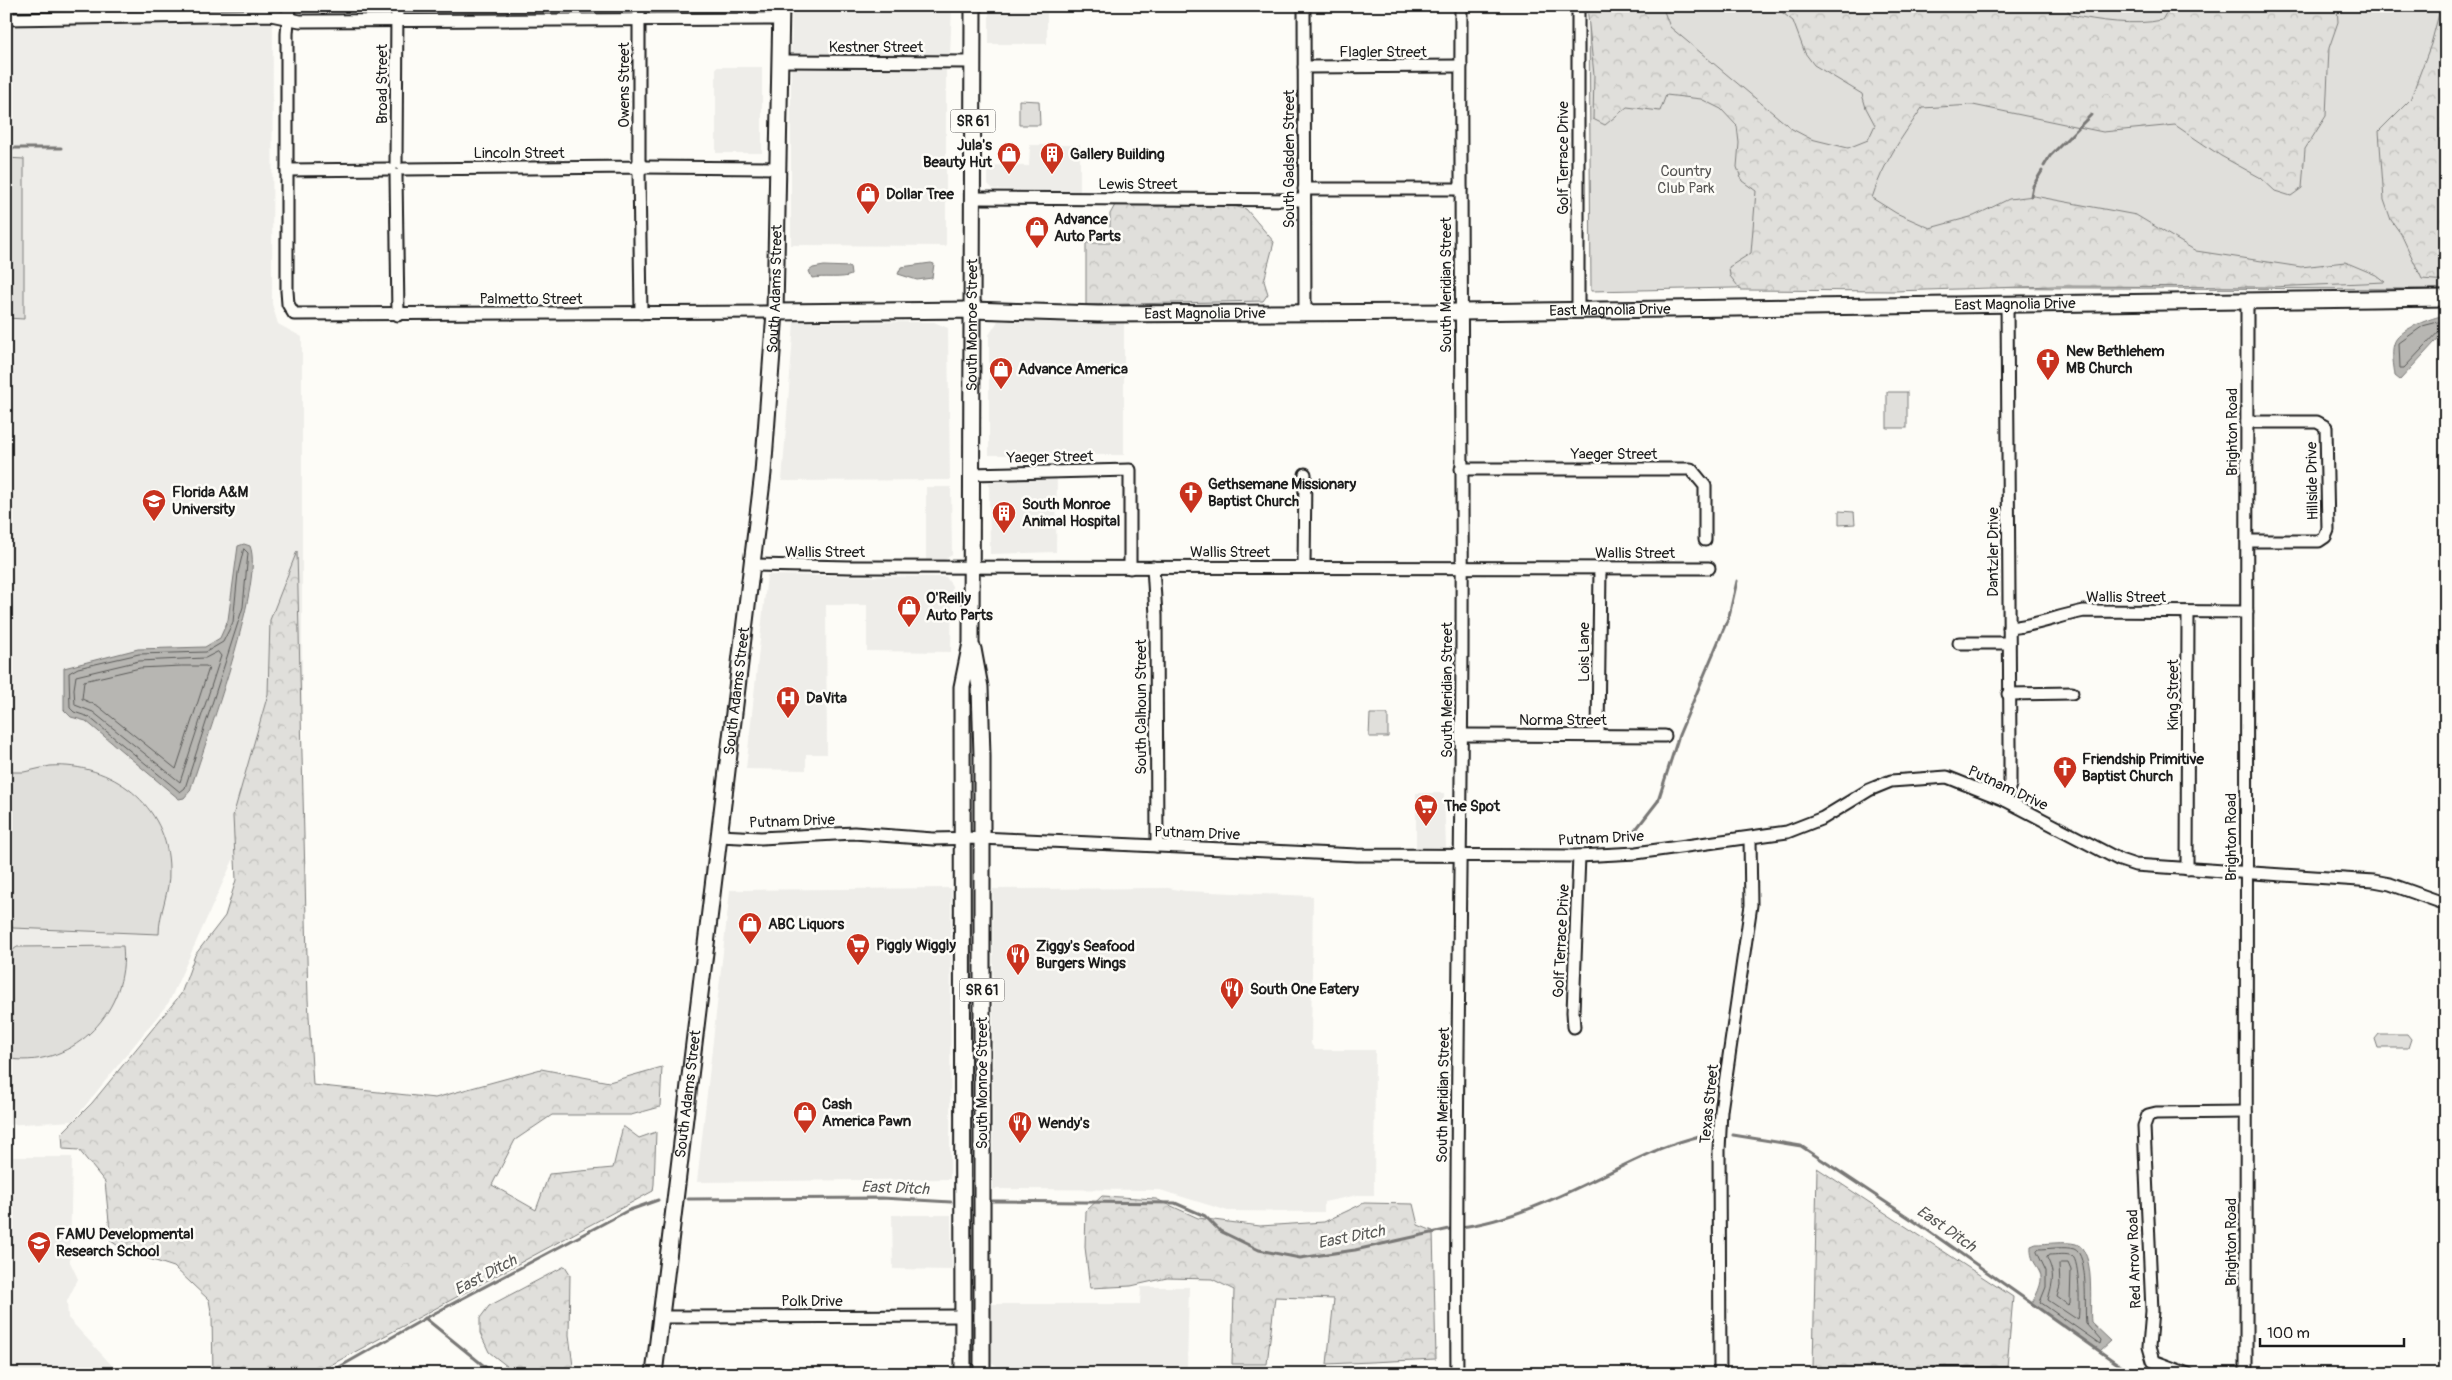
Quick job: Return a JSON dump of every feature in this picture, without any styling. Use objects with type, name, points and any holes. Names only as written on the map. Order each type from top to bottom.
[{"type":"main road","name":"South Monroe Street","points":[[963,1374],[962,687],[971,643],[973,6]]},
{"type":"main road","name":"South Adams Street","points":[[654,1374],[764,455],[775,312],[781,13]]},
{"type":"main road","name":"East Magnolia Drive","points":[[775,312],[972,310],[1098,314],[1460,312],[2446,298]]},
{"type":"main road","name":"South Monroe Street","points":[[971,643],[980,687],[982,838],[982,1374]]},
{"type":"main road","points":[[964,1100],[982,1100]]},
{"type":"main road","points":[[963,1297],[970,1306],[982,1312]]},
{"type":"street","points":[[287,170],[288,18],[290,6]]},
{"type":"street","name":"Broad Street","points":[[397,6],[396,169],[398,315]]},
{"type":"street","name":"Owens Street","points":[[638,6],[641,313]]},
{"type":"street","name":"South Gadsden Street","points":[[1304,6],[1305,312]]},
{"type":"street","name":"South Meridian Street","points":[[1457,1374],[1456,1200],[1461,856],[1462,567],[1460,312],[1461,6]]},
{"type":"street","name":"Golf Terrace Drive","points":[[1578,6],[1578,309]]},
{"type":"street","points":[[6,19],[271,15],[300,21],[639,20],[781,13]]},
{"type":"street","name":"Kestner Street","points":[[780,61],[973,62]]},
{"type":"street","name":"Flagler Street","points":[[1304,67],[1461,66]]},
{"type":"street","name":"Lincoln Street","points":[[287,170],[639,167],[777,168]]},
{"type":"street","name":"Palmetto Street","points":[[287,170],[287,291],[290,309],[294,314],[775,312]]},
{"type":"street","name":"Lewis Street","points":[[973,198],[1304,194],[1461,189]]},
{"type":"street","name":"Brighton Road","points":[[2246,1374],[2247,300]]},
{"type":"street","name":"Dantzler Drive","points":[[2005,800],[2010,786],[2007,303]]},
{"type":"street","name":"Hillside Drive","points":[[2247,422],[2317,422],[2326,427],[2327,534],[2319,541],[2247,541]]},
{"type":"street","name":"Yaeger Street","points":[[1461,469],[1691,469],[1705,486],[1705,540]]},
{"type":"street","name":"Yaeger Street","points":[[971,474],[1130,470],[1130,568]]},
{"type":"street","points":[[1304,567],[1305,474]]},
{"type":"street","name":"Wallis Street","points":[[752,565],[774,567],[1709,568]]},
{"type":"street","name":"South Calhoun Street","points":[[1153,567],[1156,615],[1157,846]]},
{"type":"street","name":"Lois Lane","points":[[1598,735],[1600,568]]},
{"type":"street","name":"Wallis Street","points":[[2009,628],[2025,627],[2062,615],[2084,611],[2247,612]]},
{"type":"street","name":"King Street","points":[[2187,869],[2188,612]]},
{"type":"street","points":[[1959,643],[2009,643]]},
{"type":"street","points":[[2008,694],[2072,693]]},
{"type":"street","name":"Norma Street","points":[[1461,735],[1665,736]]},
{"type":"street","name":"Putnam Drive","points":[[719,836],[760,838],[854,833],[933,839],[982,838],[1357,855],[1579,856],[1636,853],[1750,839],[1806,826],[1869,790],[1892,781],[1947,777],[2005,800],[2120,860],[2150,868],[2374,880],[2446,904]]},
{"type":"street","name":"Texas Street","points":[[1720,1374],[1719,1150],[1721,1111],[1751,905],[1750,839]]},
{"type":"street","name":"Golf Terrace Drive","points":[[1574,1027],[1573,994],[1579,856]]},
{"type":"street","name":"Red Arrow Road","points":[[2188,1374],[2153,1362],[2149,1347],[2152,1311],[2144,1126],[2148,1114],[2246,1112]]},
{"type":"street","name":"Polk Drive","points":[[661,1317],[963,1316]]},
{"type":"street","points":[[1938,1374],[2014,1374]]},
{"type":"shaded area","name":"Florida A&M University","points":[[6,6],[273,6],[272,304],[278,324],[302,337],[302,707],[169,1002],[73,1121],[6,1125]]},
{"type":"shaded area","points":[[792,6],[952,6],[950,55],[791,55]]},
{"type":"shaded area","points":[[989,6],[1047,6],[1047,44],[989,44]]},
{"type":"shaded area","points":[[716,67],[762,67],[762,153],[716,153]]},
{"type":"shaded area","name":"Dollar Tree","points":[[791,69],[946,69],[946,246],[791,245]]},
{"type":"shaded area","points":[[1030,145],[1080,145],[1080,192],[993,189],[988,184],[988,165],[1029,166]]},
{"type":"shaded area","points":[[998,321],[1124,321],[1124,455],[989,455],[989,335]]},
{"type":"shaded area","points":[[794,322],[934,322],[948,328],[950,480],[782,481]]},
{"type":"shaded area","points":[[1057,473],[1056,552],[990,554],[989,483],[1002,476]]},
{"type":"shaded area","points":[[926,487],[951,487],[952,555],[944,560],[926,562]]},
{"type":"shaded area","points":[[767,575],[946,577],[952,586],[951,652],[867,651],[867,605],[826,605],[827,754],[806,754],[806,770],[746,769]]},
{"type":"shaded area","points":[[1416,793],[1444,793],[1446,847],[1416,848]]},
{"type":"shaded area","points":[[951,888],[950,1179],[697,1182],[730,890]]},
{"type":"shaded area","points":[[1168,888],[1185,891],[1313,896],[1311,1044],[1315,1050],[1375,1050],[1374,1195],[1358,1195],[1324,1202],[1324,1212],[1228,1211],[1160,1190],[993,1189],[993,889]]},
{"type":"shaded area","name":"FAMU Developmental Research School","points":[[6,1157],[72,1157],[70,1262],[78,1279],[67,1301],[68,1318],[120,1374],[6,1374]]},
{"type":"shaded area","points":[[892,1215],[951,1215],[952,1270],[893,1269]]},
{"type":"shaded area","points":[[1141,1287],[1189,1287],[1187,1370],[1003,1370],[991,1362],[991,1304],[1140,1304]]},
{"type":"green space","points":[[1587,6],[1662,6],[1670,27],[1792,129],[1811,139],[1848,148],[1868,140],[1875,125],[1866,108],[1862,94],[1814,65],[1805,53],[1793,21],[1774,6],[2065,6],[2071,15],[2105,21],[2140,23],[2162,20],[2170,6],[2337,6],[2338,22],[2329,48],[2326,116],[2305,149],[2302,188],[2291,196],[2275,191],[2261,178],[2221,156],[2175,125],[2103,132],[1973,105],[1922,108],[1887,162],[1872,198],[1896,213],[1930,228],[1974,216],[2009,199],[2034,196],[2136,215],[2196,251],[2301,267],[2345,262],[2376,275],[2385,282],[2271,287],[2054,286],[1894,291],[1741,290],[1730,276],[1729,267],[1751,253],[1756,191],[1742,181],[1737,167],[1739,143],[1737,126],[1721,109],[1701,99],[1666,95],[1660,111],[1627,107],[1605,125],[1593,119],[1594,75]]},
{"type":"green space","name":"Country Club Park","points":[[1589,6],[2446,6],[2446,289],[1780,287],[1591,291]]},
{"type":"green space","points":[[2441,6],[2446,6],[2446,281],[2422,279],[2401,234],[2391,220],[2384,200],[2379,131],[2410,100],[2431,44]]},
{"type":"green space","points":[[1019,100],[1039,101],[1040,125],[1019,125]]},
{"type":"green space","points":[[6,158],[24,159],[24,319],[6,318]]},
{"type":"green space","points":[[1223,204],[1246,209],[1274,242],[1264,281],[1268,294],[1263,301],[1086,305],[1086,243],[1110,243],[1110,214],[1115,205]]},
{"type":"green space","points":[[1887,392],[1907,392],[1907,428],[1887,428]]},
{"type":"green space","points":[[1839,511],[1854,512],[1855,524],[1839,525]]},
{"type":"green space","points":[[297,551],[308,999],[313,1085],[435,1098],[541,1069],[609,1082],[662,1067],[660,1107],[631,1115],[552,1115],[515,1140],[492,1185],[536,1210],[549,1174],[613,1168],[623,1126],[639,1138],[656,1132],[654,1184],[653,1191],[314,1374],[213,1374],[212,1317],[209,1300],[174,1267],[125,1251],[111,1241],[105,1182],[79,1150],[63,1149],[62,1133],[92,1103],[181,994],[195,955],[225,916],[236,880],[233,816],[268,694],[270,620]]},
{"type":"green space","points":[[1370,714],[1388,714],[1388,737],[1369,737]]},
{"type":"green space","points":[[50,766],[73,767],[94,771],[114,780],[132,792],[147,807],[159,826],[166,847],[169,870],[159,934],[13,928],[6,920],[10,772],[24,772]]},
{"type":"green space","points":[[123,946],[123,969],[117,991],[108,1012],[94,1030],[76,1044],[56,1054],[34,1059],[11,1059],[9,953],[17,947]]},
{"type":"green space","points":[[2379,1034],[2407,1034],[2411,1039],[2408,1048],[2378,1048],[2375,1039]]},
{"type":"green space","points":[[1817,1168],[2013,1297],[2007,1367],[1813,1368]]},
{"type":"green space","points":[[1102,1196],[1156,1199],[1198,1218],[1260,1226],[1324,1222],[1364,1203],[1413,1204],[1418,1225],[1433,1231],[1436,1359],[1327,1364],[1334,1299],[1275,1297],[1267,1364],[1232,1364],[1234,1290],[1212,1279],[1167,1278],[1131,1286],[1090,1288],[1085,1247],[1086,1211]]},
{"type":"green space","points":[[565,1266],[570,1274],[569,1335],[574,1374],[517,1374],[489,1352],[480,1333],[480,1318],[489,1306]]},
{"type":"water","points":[[934,264],[932,278],[917,280],[898,274],[901,267]]},
{"type":"water","points":[[824,266],[850,267],[851,275],[812,278],[809,271],[813,268]]},
{"type":"water","points":[[2441,316],[2446,320],[2446,330],[2400,380],[2395,376],[2393,360],[2393,348],[2396,339],[2414,326]]},
{"type":"water","points":[[244,544],[250,546],[252,565],[249,593],[241,627],[231,665],[190,791],[184,798],[179,799],[86,721],[71,717],[64,710],[64,668],[138,649],[205,647],[220,638],[228,620],[238,546]]},
{"type":"water","points":[[2072,1243],[2082,1249],[2089,1267],[2091,1322],[2111,1341],[2100,1351],[2032,1303],[2041,1282],[2041,1275],[2031,1254],[2031,1246],[2036,1244]]},
{"type":"waterway","points":[[2044,166],[2050,156],[2091,115]]},
{"type":"waterway","points":[[6,148],[61,148]]},
{"type":"waterway","points":[[2031,196],[2033,186],[2042,171]]},
{"type":"waterway","points":[[1630,837],[1658,801],[1679,735],[1729,616],[1737,581]]},
{"type":"waterway","name":"East Ditch","points":[[1460,1227],[1485,1223],[1534,1207],[1661,1148],[1709,1133]]},
{"type":"waterway","name":"East Ditch","points":[[1733,1135],[1801,1146],[1923,1227],[2132,1374]]},
{"type":"waterway","name":"East Ditch","points":[[688,1199],[882,1198],[951,1202]]},
{"type":"waterway","name":"East Ditch","points":[[327,1374],[433,1314],[627,1211],[658,1200]]},
{"type":"waterway","name":"East Ditch","points":[[992,1201],[1175,1203],[1205,1216],[1220,1231],[1259,1250],[1300,1258],[1355,1250],[1454,1228]]},
{"type":"waterway","points":[[425,1318],[494,1374]]},
{"type":"place","name":"Jula's Beauty Hut","points":[[1009,175]]},
{"type":"place","name":"Gallery Building","points":[[1052,175]]},
{"type":"place","name":"Dollar Tree","points":[[868,215]]},
{"type":"place","name":"Advance Auto Parts","points":[[1037,249]]},
{"type":"place","name":"New Bethlehem MB Church","points":[[2048,381]]},
{"type":"place","name":"Advance America","points":[[1001,390]]},
{"type":"place","name":"Gethsemane Missionary Baptist Church","points":[[1191,514]]},
{"type":"place","name":"Florida A&M University","points":[[154,522]]},
{"type":"place","name":"South Monroe Animal Hospital","points":[[1004,534]]},
{"type":"place","name":"O'Reilly Auto Parts","points":[[909,628]]},
{"type":"place","name":"DaVita","points":[[788,719]]},
{"type":"place","name":"Friendship Primitive Baptist Church","points":[[2065,789]]},
{"type":"place","name":"The Spot","points":[[1426,827]]},
{"type":"place","name":"ABC Liquors","points":[[750,945]]},
{"type":"place","name":"Piggly Wiggly","points":[[858,966]]},
{"type":"place","name":"Ziggy's Seafood Burgers Wings","points":[[1018,976]]},
{"type":"place","name":"South One Eatery","points":[[1232,1010]]},
{"type":"place","name":"Cash America Pawn","points":[[805,1134]]},
{"type":"place","name":"Wendy's","points":[[1020,1144]]},
{"type":"place","name":"FAMU Developmental Research School","points":[[39,1264]]}]
